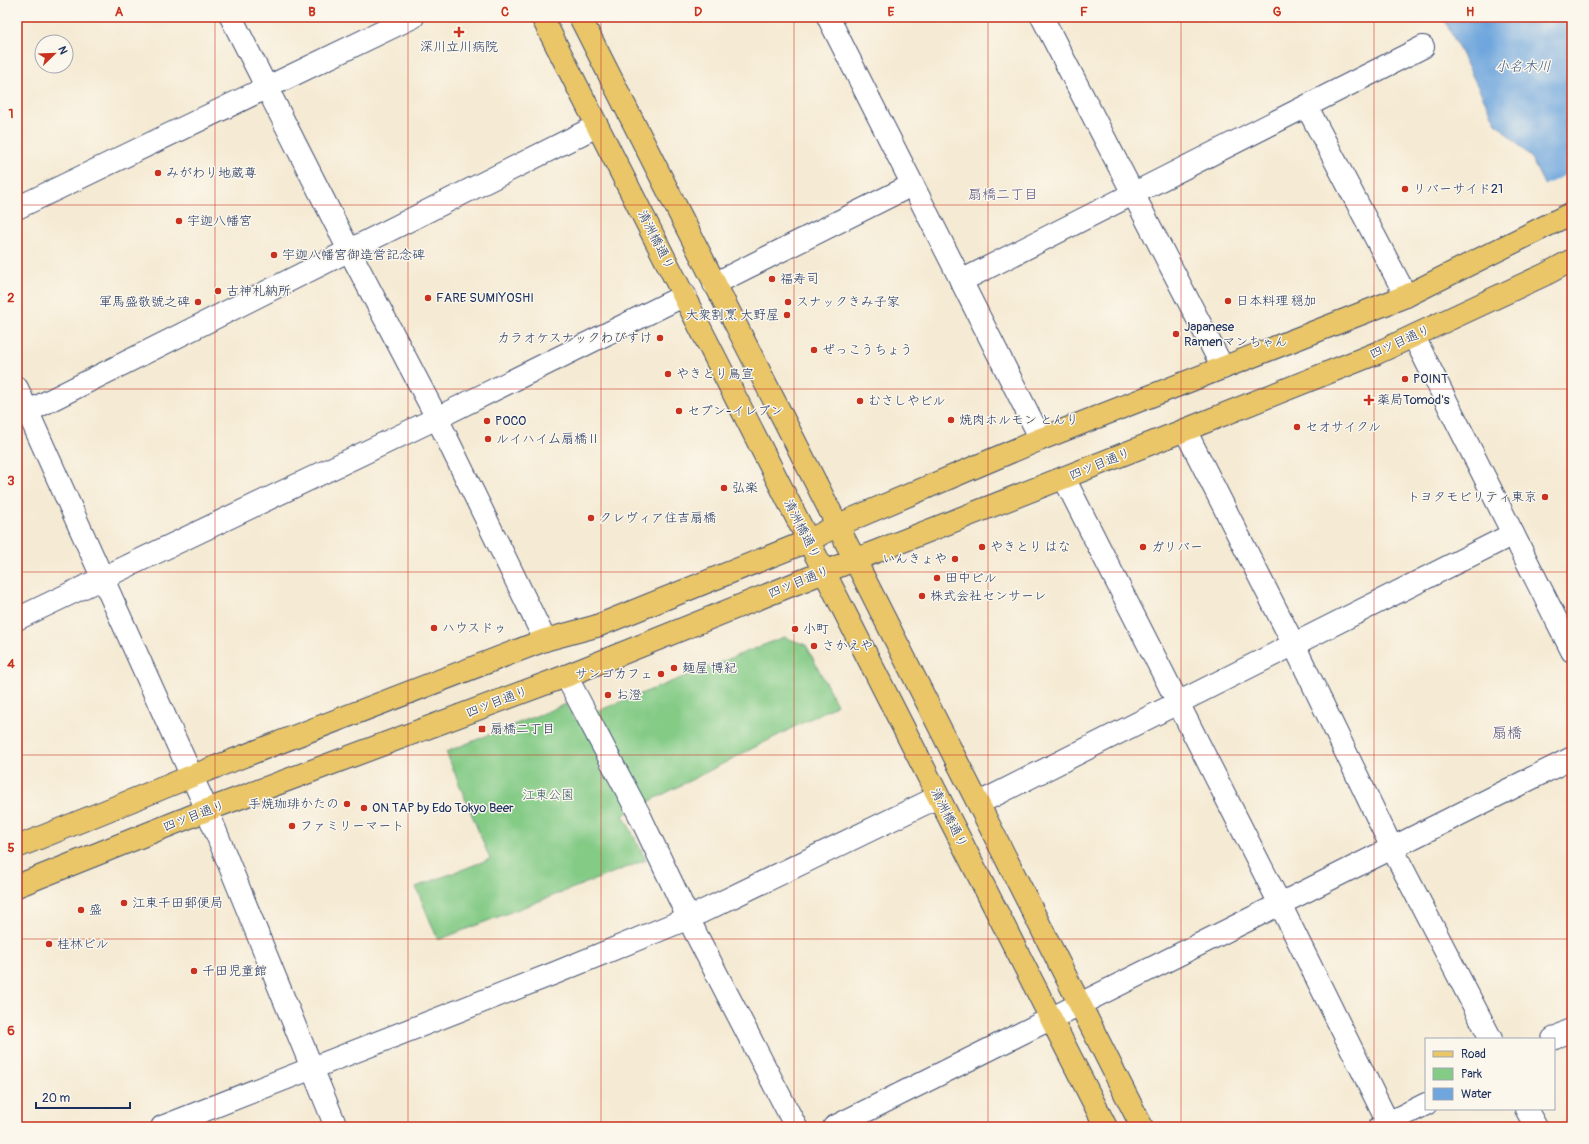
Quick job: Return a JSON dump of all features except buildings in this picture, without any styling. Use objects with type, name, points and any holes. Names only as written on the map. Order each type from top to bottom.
[{"type":"main road","name":"清洲橋通り","points":[[542,17],[685,295],[808,541],[1106,1127]]},
{"type":"main road","points":[[580,17],[1142,1127]]},
{"type":"main road","points":[[17,847],[192,776],[545,640],[597,626],[808,541],[838,525],[1041,439],[1406,296],[1572,213]]},
{"type":"main road","name":"四ツ目通り","points":[[17,886],[207,810],[566,676],[1377,353],[1414,337],[1572,260]]},
{"type":"street","points":[[231,17],[349,250],[437,418],[545,640]]},
{"type":"street","points":[[17,208],[413,17]]},
{"type":"street","points":[[828,17],[1041,439]]},
{"type":"street","points":[[1042,17],[1223,368]]},
{"type":"street","points":[[961,281],[1423,47]]},
{"type":"street","points":[[1307,107],[1406,296]]},
{"type":"street","points":[[22,414],[597,126]]},
{"type":"street","points":[[714,284],[912,185]]},
{"type":"street","points":[[17,619],[437,418],[685,295]]},
{"type":"street","points":[[1414,337],[1572,651]]},
{"type":"street","points":[[17,388],[22,414],[102,577],[207,810],[336,1127]]},
{"type":"street","points":[[1185,430],[1294,645],[1392,848],[1490,1038]]},
{"type":"street","points":[[1064,478],[1280,904],[1386,1126],[1425,1105]]},
{"type":"street","points":[[979,803],[1513,534]]},
{"type":"street","points":[[566,676],[639,814],[689,918],[796,1127]]},
{"type":"street","points":[[834,1127],[1572,758]]},
{"type":"street","points":[[162,1127],[555,973],[689,918],[938,797]]},
{"type":"street","points":[[1555,1038],[1572,1029]]},
{"type":"street","points":[[1527,1110],[1536,1127]]},
{"type":"green space","name":"江東公園","points":[[784,637],[806,645],[837,705],[623,815],[646,860],[438,940],[416,887],[490,859],[446,752],[566,704],[575,720]]},
{"type":"water","name":"小名木川","points":[[1443,17],[1572,17],[1572,240],[1530,156],[1496,123]]},
{"type":"pier","points":[[1572,172],[1572,242],[1543,186]]},
{"type":"place","name":"深川立川病院","points":[[459,32]]},
{"type":"place","name":"みがわり地蔵尊","points":[[158,173]]},
{"type":"place","name":"リバーサイド21","points":[[1405,189]]},
{"type":"place","name":"宇迦八幡宮","points":[[179,221]]},
{"type":"place","name":"宇迦八幡宮御造営記念碑","points":[[274,255]]},
{"type":"place","name":"福寿司","points":[[772,279]]},
{"type":"place","name":"古神札納所","points":[[218,291]]},
{"type":"place","name":"FARE SUMIYOSHI","points":[[428,298]]},
{"type":"place","name":"日本料理 穏加","points":[[1228,301]]},
{"type":"place","name":"軍馬盛敬號之碑","points":[[198,302]]},
{"type":"place","name":"スナックきみ子家","points":[[788,302]]},
{"type":"place","name":"大衆割烹 大野屋","points":[[787,315]]},
{"type":"place","name":"Japanese Ramenマンちゃん","points":[[1176,334]]},
{"type":"place","name":"カラオケスナックわびすけ","points":[[660,338]]},
{"type":"place","name":"ぜっこうちょう","points":[[814,350]]},
{"type":"place","name":"やきとり鳥宣","points":[[668,374]]},
{"type":"place","name":"POINT","points":[[1405,379]]},
{"type":"place","name":"薬局Tomod's","points":[[1369,400]]},
{"type":"place","name":"むさしやビル","points":[[860,401]]},
{"type":"place","name":"セブン-イレブン","points":[[679,411]]},
{"type":"place","name":"焼肉ホルモン とんり","points":[[951,420]]},
{"type":"place","name":"POCO","points":[[487,421]]},
{"type":"place","name":"セオサイクル","points":[[1297,427]]},
{"type":"place","name":"ルイハイ厶扇橋Ⅱ","points":[[488,439]]},
{"type":"place","name":"弘楽","points":[[724,488]]},
{"type":"place","name":"トヨタモビリティ東京","points":[[1545,497]]},
{"type":"place","name":"クレヴィア住吉扇橋","points":[[591,518]]},
{"type":"place","name":"やきとり はな","points":[[982,547]]},
{"type":"place","name":"ガリバー","points":[[1143,547]]},
{"type":"place","name":"いんきょや","points":[[955,559]]},
{"type":"place","name":"田中ビル","points":[[937,578]]},
{"type":"place","name":"株式会社センサーレ","points":[[922,596]]},
{"type":"place","name":"ハウスドゥ","points":[[434,628]]},
{"type":"place","name":"小町","points":[[795,629]]},
{"type":"place","name":"さかえや","points":[[814,646]]},
{"type":"place","name":"麺屋 博紀","points":[[674,668]]},
{"type":"place","name":"サンゴカフェ","points":[[661,674]]},
{"type":"place","name":"お澄","points":[[608,695]]},
{"type":"place","name":"扇橋二丁目","points":[[482,729]]},
{"type":"place","name":"手焼珈琲かたの","points":[[347,804]]},
{"type":"place","name":"ON TAP by Edo Tokyo Beer","points":[[364,808]]},
{"type":"place","name":"ファミリーマート","points":[[292,826]]},
{"type":"place","name":"江東千田郵便局","points":[[124,903]]},
{"type":"place","name":"盛","points":[[81,910]]},
{"type":"place","name":"桂林ビル","points":[[49,944]]},
{"type":"place","name":"千田児童館","points":[[194,971]]},
{"type":"district","name":"扇橋二丁目","points":[[1003,194]]},
{"type":"district","name":"扇橋","points":[[1507,733]]}]
